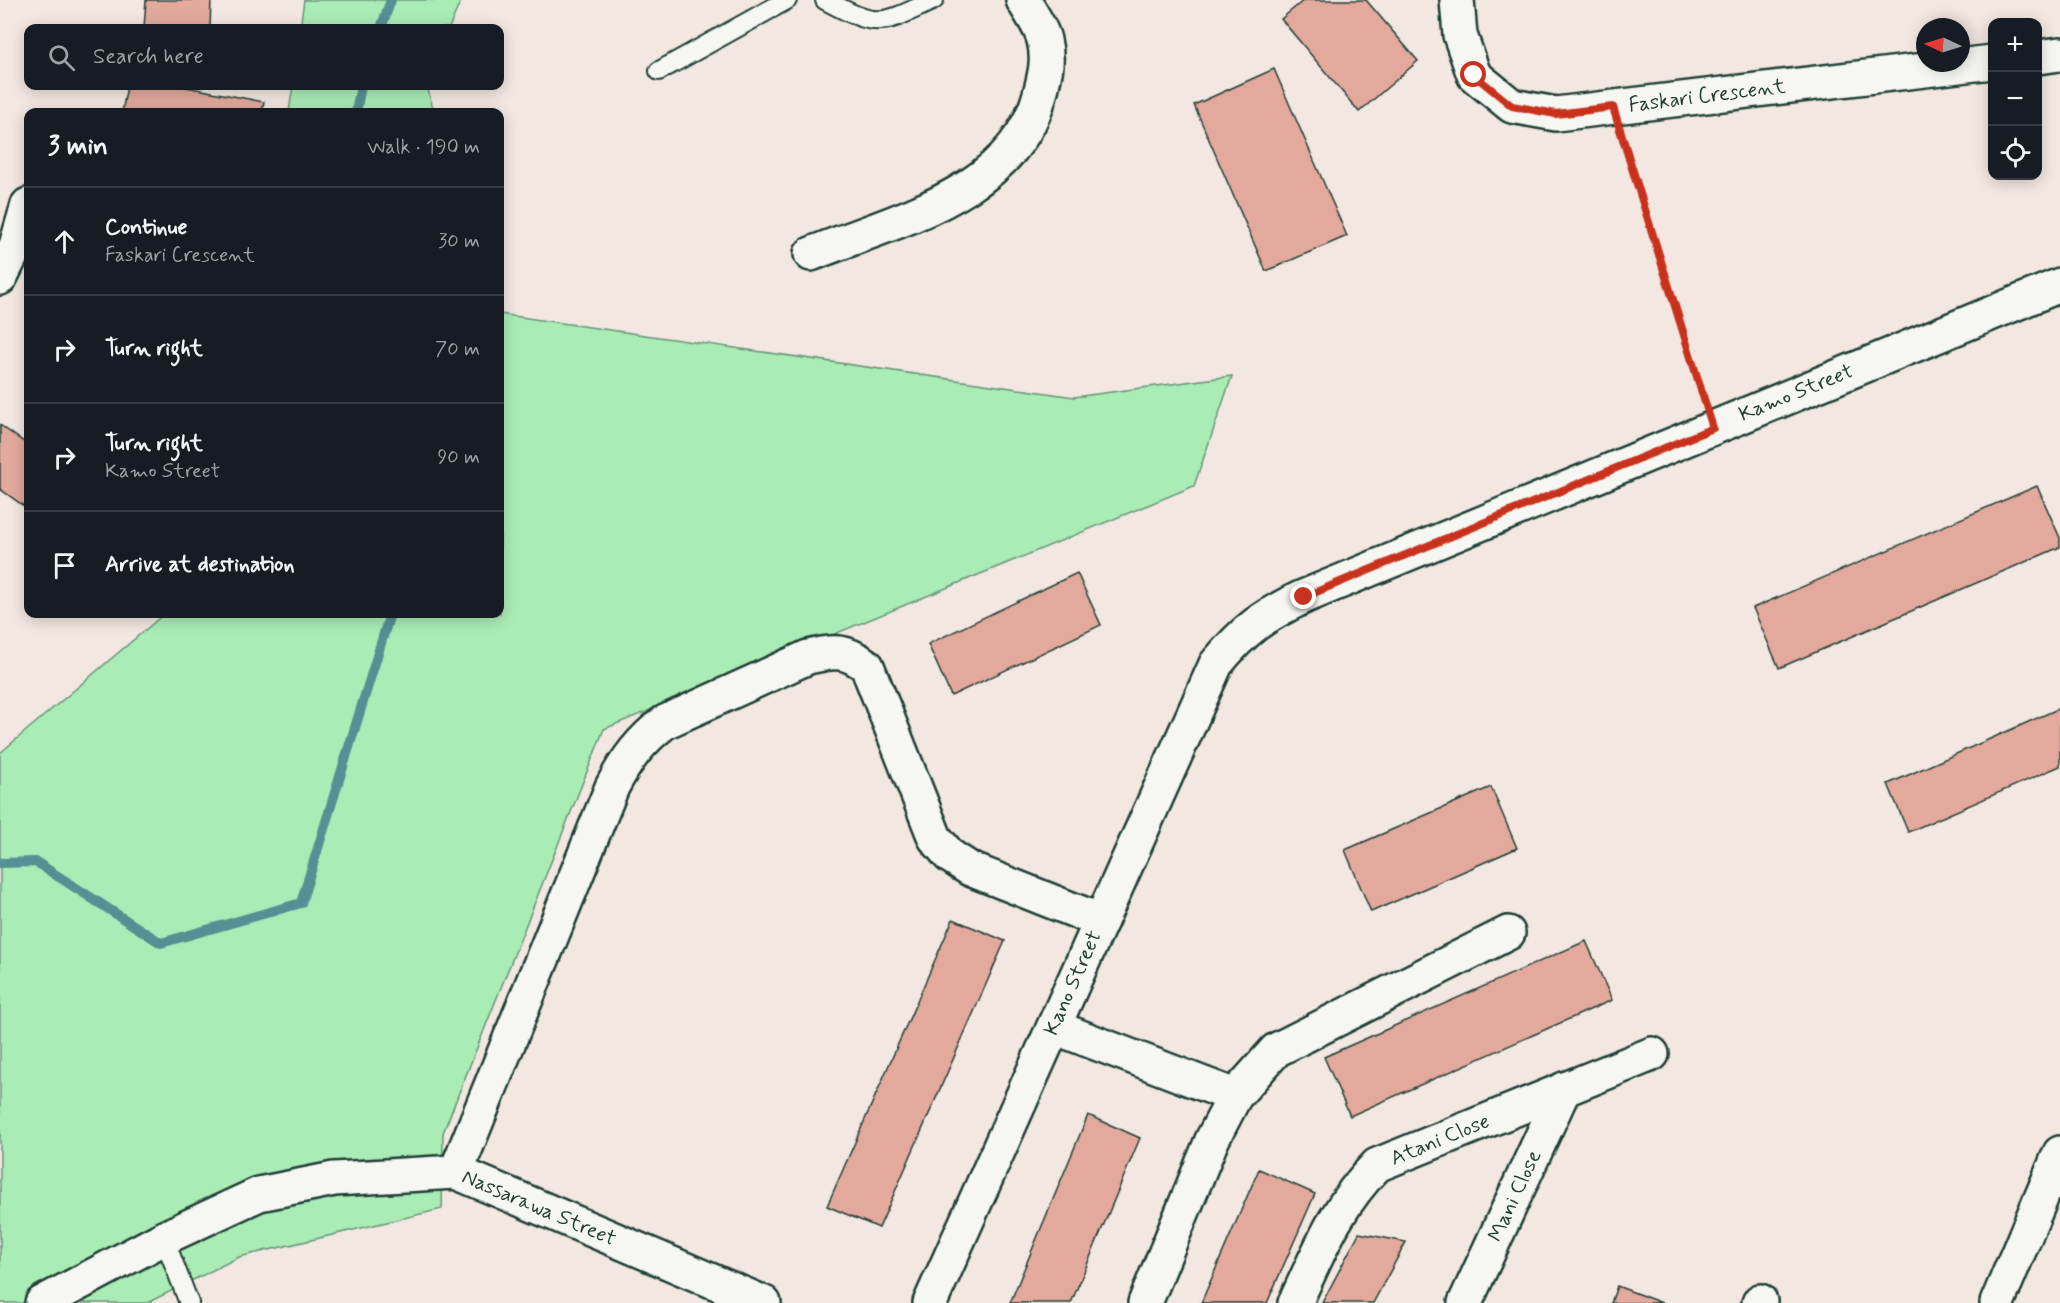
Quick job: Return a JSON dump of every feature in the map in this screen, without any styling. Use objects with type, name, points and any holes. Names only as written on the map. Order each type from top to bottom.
[{"type":"street","points":[[811,254],[956,196],[1009,154],[1036,110],[1048,64],[1044,38],[1023,0]]},
{"type":"street","name":"Faskari Crescent","points":[[1457,0],[1460,35],[1474,75],[1512,106],[1556,114],[1988,62]]},
{"type":"street","points":[[2042,56],[2060,54]]},
{"type":"street","points":[[0,278],[16,246],[24,219]]},
{"type":"street","name":"Kamo Street","points":[[1216,664],[1242,633],[1269,614],[1304,597],[2060,285]]},
{"type":"street","points":[[456,1172],[612,787],[625,762],[645,737],[665,722],[808,657],[833,651],[852,655],[867,666],[935,838],[950,856],[969,869],[1101,921]]},
{"type":"street","name":"Kano Street","points":[[930,1303],[1216,664]]},
{"type":"street","points":[[1145,1303],[1212,1140],[1235,1096],[1276,1050],[1508,933]]},
{"type":"street","points":[[1054,1027],[1235,1096]]},
{"type":"street","name":"Atani Close","points":[[1295,1303],[1334,1220],[1353,1189],[1377,1165],[1652,1054]]},
{"type":"street","name":"Mani Close","points":[[1465,1303],[1564,1089]]},
{"type":"street","points":[[1997,1303],[2060,1153]]},
{"type":"street","name":"Nassarawa Street","points":[[42,1303],[164,1238],[259,1194],[299,1184],[358,1177],[456,1172],[711,1293],[764,1303]]},
{"type":"lane","points":[[659,71],[787,0]]},
{"type":"lane","points":[[825,0],[861,19],[876,21],[894,19],[934,0]]},
{"type":"lane","points":[[164,1238],[189,1303]]},
{"type":"path","points":[[1613,107],[1713,428]]},
{"type":"green space","points":[[304,0],[461,0],[451,24],[301,24]]},
{"type":"green space","points":[[292,90],[428,90],[433,108],[290,108]]},
{"type":"green space","points":[[504,315],[1074,397],[1232,376],[1194,486],[604,729],[443,1133],[442,1209],[239,1257],[147,1303],[0,1303],[0,753],[159,618],[504,618]]},
{"type":"building","points":[[146,0],[211,0],[210,24],[144,24]]},
{"type":"building","points":[[1304,0],[1366,0],[1418,61],[1359,112],[1281,19]]},
{"type":"building","points":[[1274,69],[1347,236],[1266,271],[1194,105]]},
{"type":"building","points":[[126,90],[202,90],[264,102],[263,108],[123,108]]},
{"type":"building","points":[[0,425],[24,442],[24,506],[0,489]]},
{"type":"building","points":[[2037,486],[2060,538],[2060,547],[1779,668],[1753,608]]},
{"type":"building","points":[[1077,573],[1101,625],[951,696],[928,644]]},
{"type":"building","points":[[2060,708],[2060,766],[1908,832],[1888,784]]},
{"type":"building","points":[[1491,787],[1517,848],[1371,912],[1345,850]]},
{"type":"building","points":[[953,919],[1005,941],[879,1228],[827,1206]]},
{"type":"building","points":[[1586,941],[1612,1000],[1350,1116],[1324,1057]]},
{"type":"building","points":[[1088,1115],[1140,1138],[1071,1303],[1010,1303]]},
{"type":"building","points":[[1259,1169],[1315,1194],[1267,1303],[1201,1303]]},
{"type":"building","points":[[1359,1233],[1406,1242],[1373,1303],[1322,1303]]},
{"type":"building","points":[[1617,1286],[1662,1303],[1611,1303]]},
{"type":"waterway","points":[[382,24],[391,0]]},
{"type":"waterway","points":[[357,108],[360,90]]},
{"type":"waterway","points":[[0,863],[36,862],[161,943],[301,903],[389,618]]},
{"type":"route","points":[[1304,597],[1713,428],[1613,107],[1556,114],[1512,106],[1474,75]]}]
